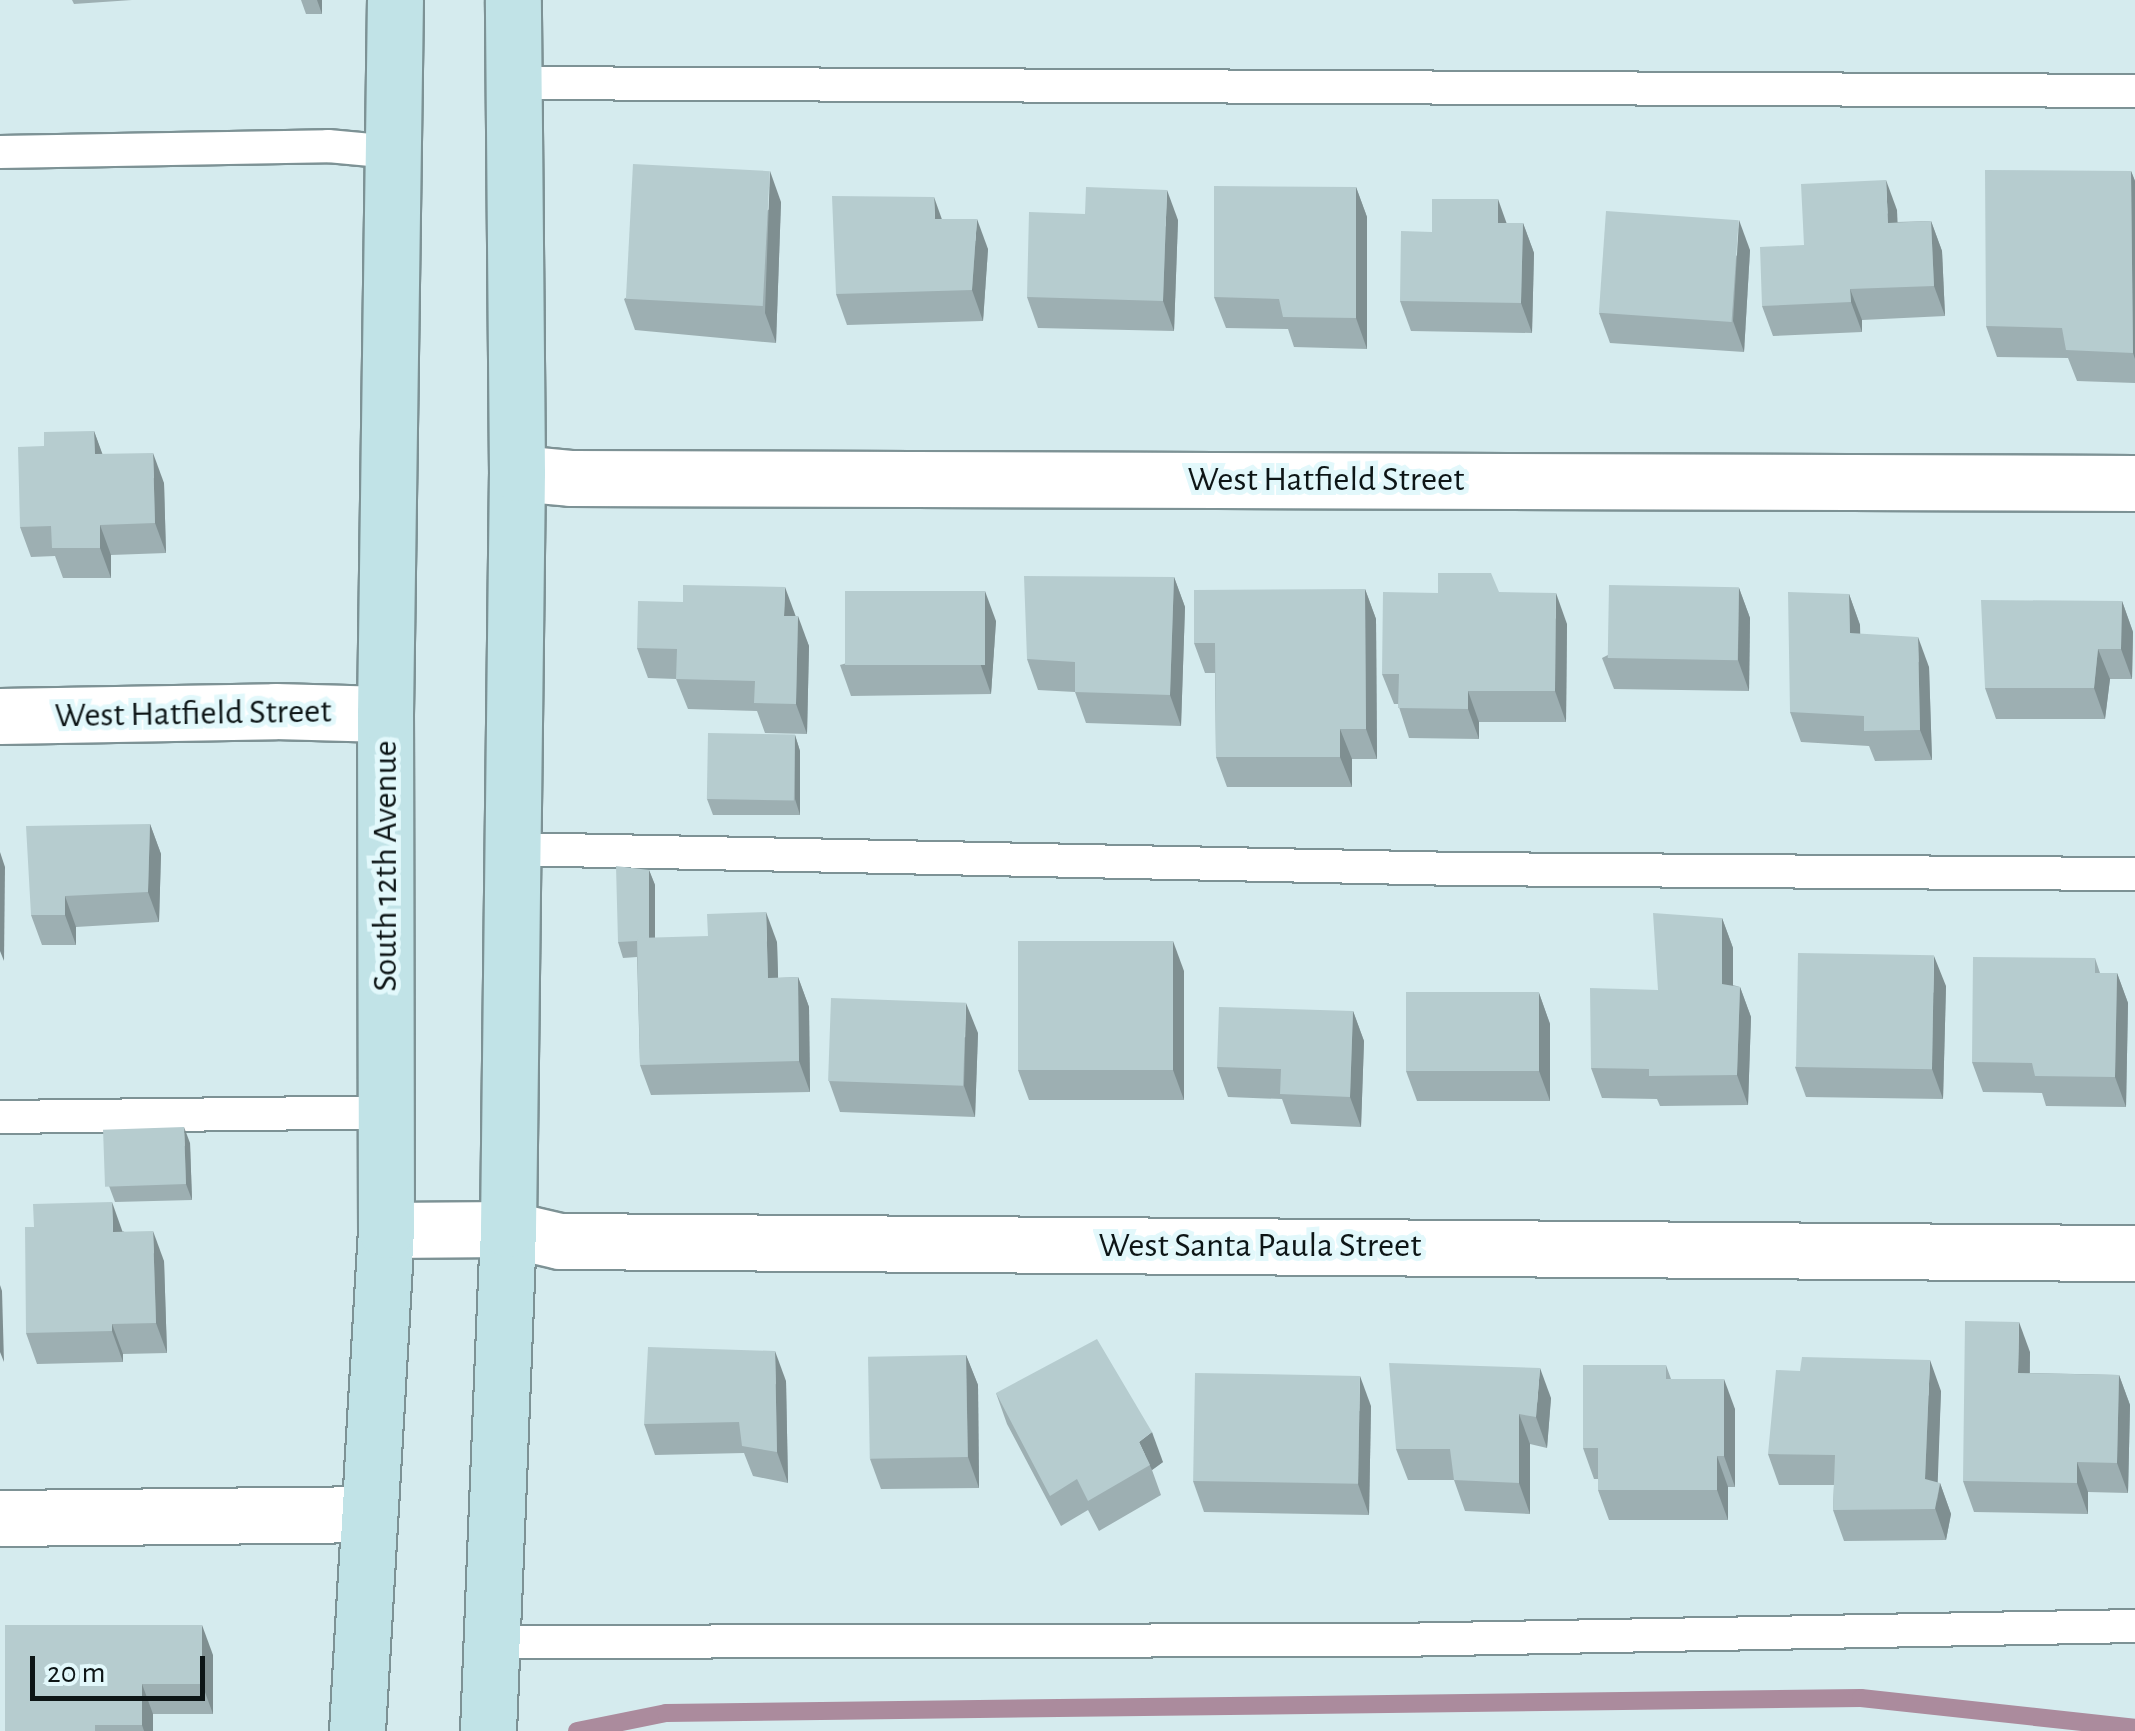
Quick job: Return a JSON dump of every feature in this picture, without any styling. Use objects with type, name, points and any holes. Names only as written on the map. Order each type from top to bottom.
[{"type":"main road","name":"South 12th Avenue","points":[[358,1731],[386,1230],[385,714],[396,0]]},
{"type":"main road","points":[[488,1731],[508,1229],[517,473],[510,82],[513,0]]},
{"type":"street","name":"West Hatfield Street","points":[[517,473],[570,478],[2135,484]]},
{"type":"street","name":"West Hatfield Street","points":[[0,716],[275,711],[385,714]]},
{"type":"street","name":"West Santa Paula Street","points":[[386,1230],[508,1229],[560,1241],[2135,1253]]},
{"type":"street","points":[[0,1518],[369,1514]]},
{"type":"lane","points":[[510,82],[2135,91]]},
{"type":"lane","points":[[0,152],[328,146],[394,152]]},
{"type":"lane","points":[[513,850],[1441,868],[2135,874]]},
{"type":"lane","points":[[0,1117],[388,1112]]},
{"type":"lane","points":[[492,1642],[1452,1639],[2135,1626]]},
{"type":"building","points":[[633,164],[770,171],[763,306],[626,299]]},
{"type":"building","points":[[1985,170],[2131,171],[2133,353],[2066,350],[2062,328],[1986,326]]},
{"type":"building","points":[[1886,180],[1888,223],[1931,221],[1934,286],[1850,289],[1851,302],[1762,306],[1760,247],[1804,245],[1801,184]]},
{"type":"building","points":[[1214,186],[1356,187],[1356,318],[1283,317],[1279,299],[1214,297]]},
{"type":"building","points":[[1086,187],[1167,190],[1163,301],[1027,297],[1029,212],[1085,214]]},
{"type":"building","points":[[832,196],[934,197],[935,219],[977,219],[972,290],[836,294]]},
{"type":"building","points":[[1432,199],[1498,199],[1498,223],[1523,223],[1521,303],[1400,301],[1401,231],[1432,232]]},
{"type":"building","points":[[1606,211],[1739,220],[1732,322],[1599,313]]},
{"type":"building","points":[[94,431],[95,454],[153,453],[155,523],[100,525],[100,548],[52,548],[51,526],[20,527],[18,447],[44,446],[44,432]]},
{"type":"building","points":[[1438,573],[1491,573],[1499,592],[1556,593],[1555,691],[1468,691],[1468,709],[1398,708],[1399,674],[1382,674],[1383,592],[1438,593]]},
{"type":"building","points":[[1024,576],[1174,577],[1170,695],[1075,692],[1075,662],[1027,659]]},
{"type":"building","points":[[683,585],[785,587],[784,616],[798,616],[796,704],[754,703],[755,681],[676,679],[677,649],[637,648],[638,601],[683,602]]},
{"type":"building","points":[[1609,585],[1739,587],[1738,660],[1608,658]]},
{"type":"building","points":[[1365,589],[1366,729],[1340,729],[1340,757],[1216,757],[1215,643],[1194,643],[1194,590]]},
{"type":"building","points":[[845,591],[985,591],[985,665],[845,665]]},
{"type":"building","points":[[1788,592],[1849,594],[1850,633],[1918,637],[1920,730],[1864,731],[1864,716],[1790,712]]},
{"type":"building","points":[[1981,600],[2122,601],[2121,649],[2098,649],[2094,688],[1985,688]]},
{"type":"building","points":[[708,733],[795,735],[794,801],[707,799]]},
{"type":"building","points":[[150,824],[148,892],[65,896],[65,915],[31,915],[26,826]]},
{"type":"building","points":[[616,866],[649,870],[649,938],[618,942]]},
{"type":"building","points":[[766,912],[768,978],[798,977],[799,1061],[640,1065],[637,938],[708,936],[707,914]]},
{"type":"building","points":[[1653,913],[1722,918],[1722,984],[1740,987],[1737,1075],[1649,1076],[1649,1069],[1591,1068],[1590,988],[1658,990]]},
{"type":"building","points":[[1018,941],[1173,941],[1173,1070],[1018,1070]]},
{"type":"building","points":[[1798,953],[1934,955],[1932,1069],[1796,1067]]},
{"type":"building","points":[[1973,957],[2095,958],[2095,973],[2117,973],[2115,1077],[2035,1076],[2032,1063],[1972,1062]]},
{"type":"building","points":[[1406,992],[1539,992],[1539,1071],[1406,1071]]},
{"type":"building","points":[[831,998],[966,1003],[963,1086],[828,1081]]},
{"type":"building","points":[[1219,1007],[1353,1011],[1350,1097],[1280,1094],[1281,1069],[1217,1067]]},
{"type":"building","points":[[184,1127],[186,1184],[105,1187],[103,1130]]},
{"type":"building","points":[[112,1202],[113,1232],[153,1231],[156,1323],[112,1324],[112,1331],[26,1333],[25,1227],[34,1227],[33,1204]]},
{"type":"building","points":[[1965,1321],[2019,1322],[2018,1373],[2119,1375],[2117,1463],[2077,1462],[2077,1483],[1963,1481]]},
{"type":"building","points":[[1097,1339],[1152,1432],[1139,1442],[1150,1465],[1088,1501],[1077,1479],[1050,1496],[996,1393]]},
{"type":"building","points":[[648,1347],[775,1351],[777,1452],[742,1446],[739,1422],[644,1424]]},
{"type":"building","points":[[966,1355],[968,1457],[870,1459],[868,1357]]},
{"type":"building","points":[[1802,1357],[1930,1360],[1925,1479],[1940,1483],[1935,1509],[1833,1510],[1835,1455],[1768,1454],[1776,1370],[1800,1371]]},
{"type":"building","points":[[1389,1363],[1540,1368],[1536,1417],[1519,1414],[1519,1483],[1454,1480],[1450,1449],[1396,1449]]},
{"type":"building","points":[[1583,1365],[1666,1365],[1666,1379],[1724,1379],[1724,1456],[1717,1456],[1717,1490],[1598,1490],[1598,1448],[1583,1448]]},
{"type":"building","points":[[1195,1373],[1360,1376],[1358,1484],[1193,1481]]},
{"type":"building","points":[[5,1625],[202,1625],[202,1684],[142,1684],[142,1725],[95,1725],[95,1731],[5,1731]]},
{"type":"waterway","points":[[577,1731],[666,1713],[1861,1698],[2135,1728]]}]
